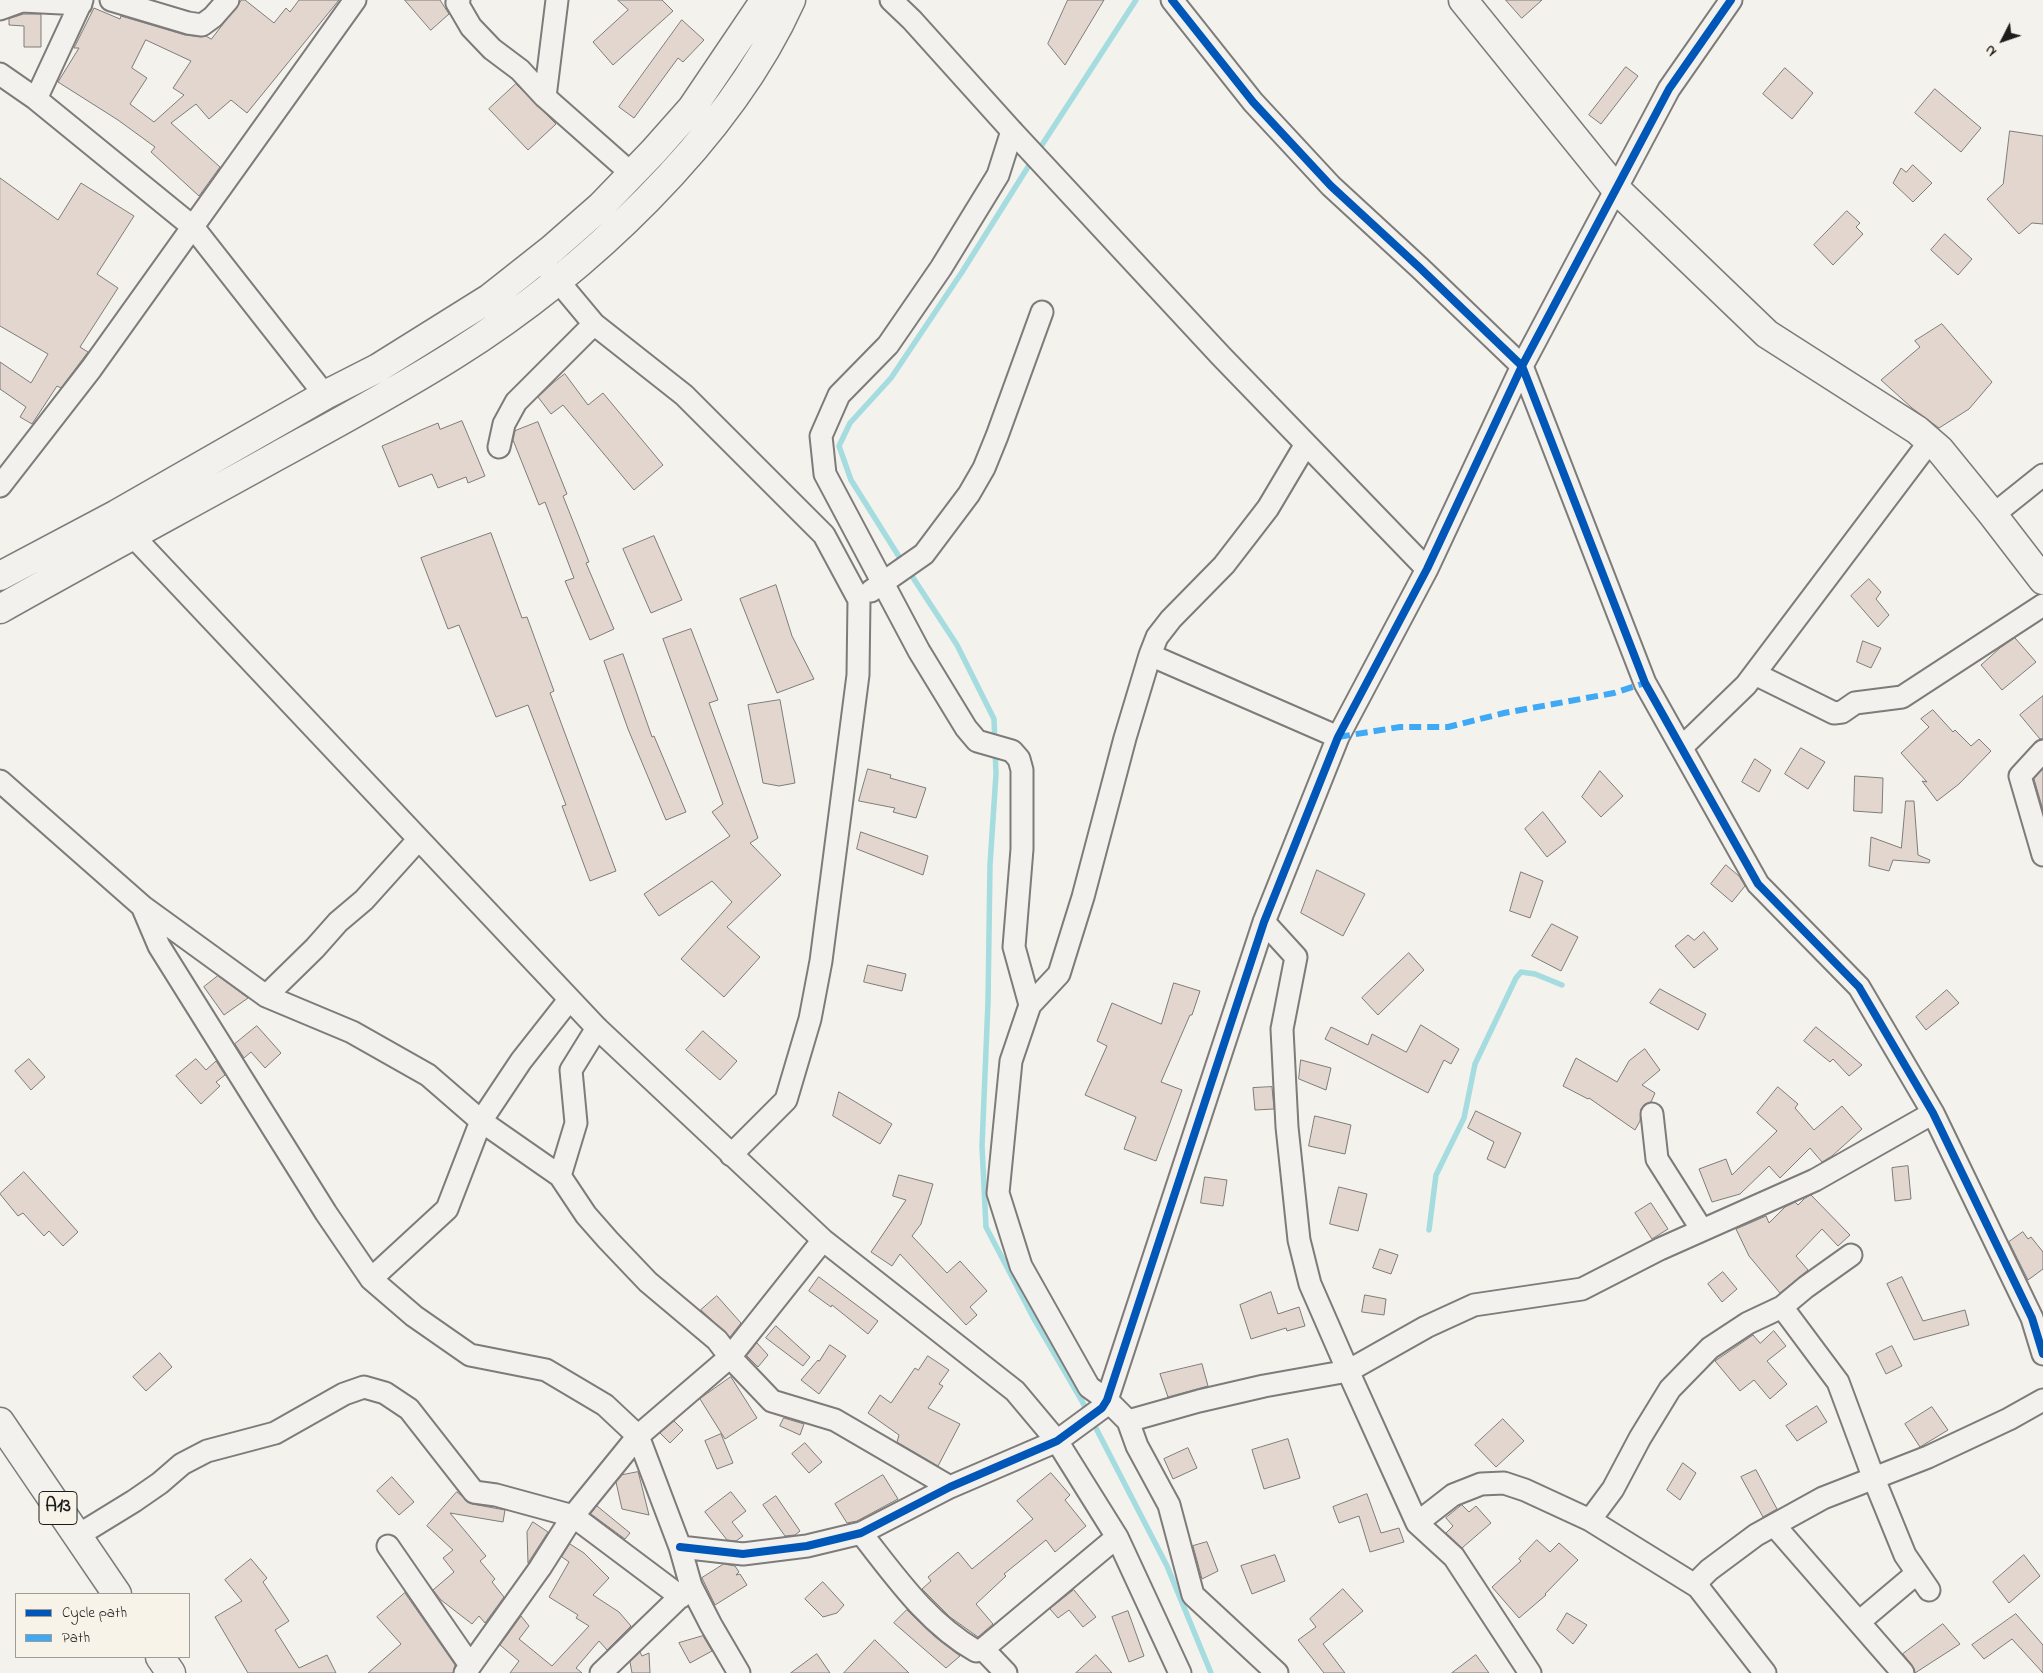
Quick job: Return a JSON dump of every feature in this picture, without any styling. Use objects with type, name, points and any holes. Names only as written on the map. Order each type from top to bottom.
[{"type":"main road","points":[[0,609],[124,524],[325,395],[378,368],[490,298],[539,260],[601,206],[692,108],[765,0]]},
{"type":"main road","points":[[0,576],[124,524],[194,503],[391,393],[456,353],[558,280],[628,217],[676,168],[716,122],[752,72],[791,0]]},
{"type":"main road","points":[[1463,0],[1616,189],[1767,334],[1917,430],[1940,450],[1993,514],[2043,580]]},
{"type":"main road","name":"A13","points":[[0,1422],[116,1593]]},
{"type":"main road","points":[[161,1658],[171,1673]]},
{"type":"street","points":[[0,9],[22,0],[82,2],[36,99]]},
{"type":"street","points":[[111,0],[188,23],[202,24],[213,17],[228,0]]},
{"type":"street","points":[[0,486],[91,369],[355,0]]},
{"type":"street","points":[[459,0],[457,3],[471,27],[492,49],[520,70],[545,97],[632,174]]},
{"type":"street","points":[[545,97],[557,0]]},
{"type":"street","points":[[891,0],[912,20],[1044,163],[1106,233],[1427,569]]},
{"type":"street","points":[[1172,0],[1253,102],[1331,186],[1522,366],[1645,683],[1758,884],[1858,987],[1933,1113],[2032,1318],[2043,1354]]},
{"type":"street","points":[[680,1547],[742,1554],[807,1546],[861,1533],[950,1487],[1057,1441],[1105,1404],[1264,922],[1338,737],[1427,569],[1522,366],[1616,189],[1670,89],[1731,0]]},
{"type":"street","points":[[0,74],[36,99],[193,227],[325,395]]},
{"type":"street","points":[[1019,138],[941,268],[888,345],[838,396],[821,436],[825,474],[890,578],[924,658],[966,728],[977,741],[1012,751],[1019,760],[1022,770],[1022,849],[1014,947],[1030,1005]]},
{"type":"street","points":[[539,260],[594,324],[684,395],[824,534],[859,600],[858,675],[821,961],[810,1019],[786,1100],[731,1154]]},
{"type":"street","points":[[859,600],[924,554],[969,494],[984,468],[1042,312]]},
{"type":"street","points":[[499,447],[504,424],[516,402],[594,324]]},
{"type":"street","points":[[1682,747],[1755,674],[1930,441]]},
{"type":"street","points":[[1277,1673],[1193,1595],[1169,1505],[1137,1446],[1128,1421],[1105,1404],[1089,1387],[1021,1266],[998,1194],[1011,1062],[1030,1005],[1059,974],[1083,897],[1125,738],[1157,637],[1224,564],[1268,508],[1306,444]]},
{"type":"street","points":[[1993,514],[2043,475]]},
{"type":"street","points":[[124,524],[569,1000],[824,1240],[1015,1391],[1057,1441],[1117,1537],[1180,1673]]},
{"type":"street","points":[[1755,674],[1834,713],[1842,712],[1856,703],[1902,697],[2043,605]]},
{"type":"street","points":[[1150,655],[1338,737]]},
{"type":"street","points":[[2043,751],[2020,776],[2043,855]]},
{"type":"street","points":[[0,781],[142,906],[266,996],[352,1032],[428,1074],[481,1121],[560,1176],[586,1215],[608,1240],[648,1282],[717,1340],[730,1357],[772,1401],[835,1420],[950,1487]]},
{"type":"street","points":[[266,996],[315,948],[338,922],[364,900],[418,840]]},
{"type":"street","points":[[142,906],[164,955],[326,1213],[371,1278],[414,1316],[470,1355],[546,1370],[605,1405],[638,1436],[680,1547],[686,1592]]},
{"type":"street","points":[[1264,922],[1296,957],[1282,1029],[1287,1127],[1300,1240],[1310,1284],[1416,1523],[1454,1557],[1530,1673]]},
{"type":"street","points":[[371,1278],[447,1209],[481,1121],[521,1061],[569,1000]]},
{"type":"street","points":[[560,1176],[576,1124],[571,1070],[598,1028]]},
{"type":"street","points":[[1128,1421],[1199,1401],[1264,1386],[1348,1371],[1426,1327],[1474,1305],[1582,1289],[1660,1249],[1815,1180],[1933,1113]]},
{"type":"street","points":[[1652,1114],[1657,1159],[1702,1230]]},
{"type":"street","points":[[388,1546],[467,1669],[540,1568],[573,1516],[638,1436],[730,1357],[824,1240]]},
{"type":"street","points":[[1590,1520],[1613,1489],[1640,1438],[1670,1389],[1710,1348],[1748,1323],[1782,1307],[1806,1287],[1851,1255]]},
{"type":"street","points":[[1782,1307],[1838,1382],[1874,1479],[1905,1554],[1923,1581],[1859,1622]]},
{"type":"street","points":[[77,1536],[134,1501],[160,1483],[182,1464],[207,1451],[275,1433],[344,1394],[364,1388],[384,1393],[408,1410],[474,1492],[496,1495],[573,1516],[686,1592],[739,1673]]},
{"type":"street","points":[[1698,1587],[1701,1578],[1709,1570],[1756,1535],[1823,1498],[1928,1457],[2009,1419],[2043,1400]]},
{"type":"street","points":[[1416,1523],[1453,1495],[1480,1484],[1504,1483],[1590,1520],[1698,1587],[1765,1673]]},
{"type":"street","points":[[1774,1525],[1903,1673]]},
{"type":"street","points":[[861,1533],[917,1604],[962,1643],[976,1651],[983,1649],[1117,1537]]},
{"type":"street","points":[[601,1673],[686,1592]]},
{"type":"street","points":[[983,1649],[1006,1673]]},
{"type":"building","points":[[242,0],[245,0],[274,23],[286,8],[290,12],[299,0],[339,0],[247,113],[231,100],[209,119],[196,104],[171,123],[220,167],[199,196],[151,152],[155,147],[118,120],[58,82],[79,48],[74,48],[94,8],[120,19],[121,16],[185,35],[206,36],[211,39]],"holes":[[[146,40],[191,61],[173,88],[184,95],[154,122],[130,104],[147,78],[132,68]]]},
{"type":"building","points":[[405,0],[440,0],[449,14],[431,30]]},
{"type":"building","points":[[618,0],[662,0],[673,11],[613,65],[593,42],[628,10]]},
{"type":"building","points":[[1068,0],[1104,0],[1065,65],[1048,44]]},
{"type":"building","points":[[1506,0],[1542,0],[1522,18]]},
{"type":"building","points":[[24,14],[41,14],[41,47],[24,47],[24,26],[9,25],[9,19]]},
{"type":"building","points":[[682,20],[704,40],[683,62],[678,58],[634,118],[619,107]]},
{"type":"building","points":[[1626,67],[1638,76],[1601,124],[1589,115]]},
{"type":"building","points":[[1785,68],[1813,93],[1792,119],[1763,94]]},
{"type":"building","points":[[516,84],[556,124],[528,150],[489,109]]},
{"type":"building","points":[[1935,89],[1981,128],[1961,152],[1915,113]]},
{"type":"building","points":[[2010,131],[2043,136],[2043,224],[2032,223],[2019,234],[1987,199],[2003,184]]},
{"type":"building","points":[[1913,165],[1932,183],[1913,202],[1893,183],[1901,168],[1906,172]]},
{"type":"building","points":[[0,178],[58,220],[81,183],[134,216],[97,274],[118,288],[80,347],[88,352],[61,388],[57,386],[32,424],[20,417],[26,407],[0,389],[0,362],[31,383],[48,354],[0,326]]},
{"type":"building","points":[[1847,211],[1860,223],[1856,227],[1863,234],[1833,265],[1814,245]]},
{"type":"building","points":[[1945,234],[1972,259],[1958,275],[1931,250]]},
{"type":"building","points":[[1942,324],[1992,382],[1969,409],[1939,428],[1912,408],[1881,380],[1920,347],[1915,341]]},
{"type":"building","points":[[565,374],[588,405],[603,393],[663,465],[634,490],[563,405],[551,414],[538,397]]},
{"type":"building","points":[[462,421],[485,476],[468,483],[466,477],[438,488],[432,474],[399,487],[382,446],[438,423],[440,429]]},
{"type":"building","points":[[538,422],[567,494],[563,496],[589,562],[586,563],[614,629],[590,640],[565,581],[574,578],[545,502],[539,505],[513,440],[515,431]]},
{"type":"building","points":[[491,533],[522,618],[527,617],[554,691],[550,693],[616,871],[590,881],[562,806],[566,805],[528,705],[496,717],[459,625],[448,629],[421,558]]},
{"type":"building","points":[[654,536],[682,600],[651,613],[623,549]]},
{"type":"building","points":[[1869,579],[1881,592],[1876,599],[1889,615],[1878,627],[1851,596]]},
{"type":"building","points":[[776,585],[792,636],[814,679],[777,693],[740,599]]},
{"type":"building","points":[[691,629],[718,700],[709,703],[758,838],[750,843],[781,875],[727,927],[760,957],[724,997],[681,959],[732,902],[712,881],[659,916],[644,894],[730,836],[712,812],[723,804],[663,639]]},
{"type":"building","points":[[2015,638],[2036,662],[2002,690],[1981,665]]},
{"type":"building","points":[[1863,641],[1881,648],[1871,668],[1857,662]]},
{"type":"building","points":[[623,654],[652,737],[654,736],[686,812],[666,820],[628,729],[604,661]]},
{"type":"building","points":[[2043,696],[2043,739],[2040,739],[2020,715]]},
{"type":"building","points":[[780,700],[795,783],[779,786],[763,783],[748,705]]},
{"type":"building","points":[[1933,710],[1953,732],[1955,730],[1971,746],[1979,739],[1991,751],[1959,784],[1937,801],[1922,781],[1927,782],[1901,753],[1929,727],[1921,719]]},
{"type":"building","points":[[1801,748],[1825,762],[1808,789],[1785,774]]},
{"type":"building","points":[[1755,759],[1771,770],[1759,792],[1742,782]]},
{"type":"building","points":[[868,769],[891,775],[890,778],[926,788],[916,818],[893,812],[895,808],[859,801]]},
{"type":"building","points":[[2043,769],[2043,810],[2034,779]]},
{"type":"building","points":[[1600,771],[1623,796],[1601,817],[1582,797]]},
{"type":"building","points":[[1855,776],[1883,778],[1882,813],[1854,811]]},
{"type":"building","points":[[1906,801],[1914,801],[1918,855],[1930,860],[1929,863],[1893,860],[1889,871],[1869,866],[1871,837],[1901,848]]},
{"type":"building","points":[[1543,812],[1566,842],[1547,857],[1525,829]]},
{"type":"building","points":[[861,832],[928,856],[923,875],[857,849]]},
{"type":"building","points":[[1726,865],[1739,876],[1745,886],[1732,902],[1711,884]]},
{"type":"building","points":[[1317,870],[1365,894],[1343,936],[1301,913]]},
{"type":"building","points":[[1521,872],[1543,881],[1530,918],[1510,911]]},
{"type":"building","points":[[1552,924],[1578,937],[1561,971],[1532,956]]},
{"type":"building","points":[[1704,932],[1718,949],[1694,968],[1675,946],[1688,935],[1694,940]]},
{"type":"building","points":[[1409,953],[1424,970],[1378,1015],[1362,998]]},
{"type":"building","points":[[868,965],[906,974],[902,991],[864,982]]},
{"type":"building","points":[[218,976],[248,998],[224,1015],[204,987]]},
{"type":"building","points":[[1174,983],[1200,991],[1192,1015],[1190,1015],[1161,1082],[1182,1090],[1156,1161],[1124,1149],[1136,1117],[1085,1095],[1107,1046],[1097,1041],[1112,1003],[1161,1024]]},
{"type":"building","points":[[1660,989],[1706,1014],[1698,1030],[1650,1003]]},
{"type":"building","points":[[1947,990],[1959,1003],[1926,1030],[1916,1017]]},
{"type":"building","points":[[1421,1025],[1459,1049],[1451,1064],[1444,1060],[1428,1093],[1325,1039],[1331,1027],[1368,1045],[1372,1034],[1406,1052]]},
{"type":"building","points":[[257,1026],[281,1053],[265,1068],[251,1052],[244,1058],[235,1044]]},
{"type":"building","points":[[1816,1027],[1862,1065],[1849,1076],[1833,1059],[1830,1062],[1804,1041]]},
{"type":"building","points":[[703,1031],[737,1061],[720,1080],[686,1050]]},
{"type":"building","points":[[1645,1049],[1660,1070],[1642,1085],[1655,1093],[1651,1102],[1645,1104],[1641,1109],[1640,1121],[1635,1130],[1589,1098],[1563,1086],[1576,1058],[1617,1082],[1629,1061]]},
{"type":"building","points":[[29,1059],[45,1077],[31,1090],[15,1071]]},
{"type":"building","points":[[196,1059],[206,1070],[216,1061],[225,1075],[216,1082],[220,1086],[201,1104],[176,1076]]},
{"type":"building","points":[[1301,1060],[1331,1068],[1326,1090],[1299,1079]]},
{"type":"building","points":[[1272,1087],[1274,1109],[1255,1110],[1253,1088]]},
{"type":"building","points":[[1778,1087],[1798,1104],[1795,1108],[1814,1130],[1842,1106],[1862,1129],[1832,1156],[1822,1162],[1810,1148],[1780,1178],[1769,1166],[1740,1194],[1712,1202],[1699,1169],[1726,1159],[1732,1175],[1777,1131],[1757,1113]]},
{"type":"building","points":[[839,1092],[892,1124],[880,1144],[833,1116]]},
{"type":"building","points":[[1476,1111],[1521,1133],[1505,1168],[1487,1159],[1494,1142],[1468,1128]]},
{"type":"building","points":[[1315,1116],[1351,1125],[1345,1154],[1309,1146]]},
{"type":"building","points":[[1908,1166],[1911,1199],[1895,1201],[1892,1168]]},
{"type":"building","points":[[24,1172],[78,1232],[63,1246],[49,1231],[44,1236],[23,1213],[18,1216],[0,1194]]},
{"type":"building","points":[[899,1175],[933,1184],[921,1224],[912,1236],[947,1273],[960,1261],[987,1291],[970,1307],[977,1315],[966,1325],[900,1254],[892,1266],[871,1252],[906,1200],[893,1196]]},
{"type":"building","points":[[1205,1177],[1227,1180],[1223,1206],[1201,1203]]},
{"type":"building","points":[[1339,1187],[1367,1194],[1358,1231],[1330,1224]]},
{"type":"building","points":[[1811,1195],[1850,1235],[1838,1246],[1822,1229],[1796,1256],[1808,1270],[1780,1293],[1749,1256],[1736,1229],[1766,1216],[1769,1223],[1785,1207],[1795,1202],[1798,1205]]},
{"type":"building","points":[[1651,1203],[1668,1229],[1652,1239],[1635,1213]]},
{"type":"building","points":[[2023,1232],[2028,1239],[2031,1237],[2043,1252],[2043,1269],[2028,1280],[2009,1242]]},
{"type":"building","points":[[1380,1249],[1398,1255],[1391,1274],[1373,1268]]},
{"type":"building","points":[[1723,1272],[1737,1289],[1722,1302],[1708,1284]]},
{"type":"building","points":[[819,1277],[878,1321],[868,1334],[832,1305],[831,1307],[809,1291]]},
{"type":"building","points":[[1902,1277],[1923,1321],[1965,1310],[1969,1325],[1914,1340],[1887,1284]]},
{"type":"building","points":[[1271,1292],[1278,1314],[1299,1307],[1305,1326],[1287,1331],[1286,1328],[1251,1339],[1240,1305]]},
{"type":"building","points":[[1365,1295],[1386,1299],[1384,1315],[1362,1312]]},
{"type":"building","points":[[717,1296],[741,1323],[730,1337],[701,1310]]},
{"type":"building","points":[[776,1326],[810,1357],[803,1366],[766,1338]]},
{"type":"building","points":[[1774,1331],[1786,1346],[1767,1361],[1787,1384],[1770,1399],[1754,1380],[1740,1391],[1715,1361],[1753,1335],[1760,1343]]},
{"type":"building","points":[[757,1343],[768,1355],[758,1367],[747,1356]]},
{"type":"building","points":[[830,1345],[846,1356],[819,1394],[801,1380],[819,1361]]},
{"type":"building","points":[[1892,1346],[1902,1366],[1886,1374],[1876,1354]]},
{"type":"building","points":[[160,1353],[172,1367],[146,1391],[133,1377]]},
{"type":"building","points":[[928,1356],[949,1370],[939,1384],[943,1386],[928,1408],[960,1424],[938,1466],[897,1442],[899,1435],[868,1413],[880,1395],[891,1403],[915,1368],[918,1370]]},
{"type":"building","points":[[1202,1364],[1208,1386],[1168,1397],[1160,1374]]},
{"type":"building","points":[[731,1377],[757,1418],[725,1439],[700,1399]]},
{"type":"building","points":[[1817,1406],[1827,1422],[1797,1441],[1786,1426]]},
{"type":"building","points":[[1932,1407],[1948,1430],[1920,1447],[1905,1424]]},
{"type":"building","points":[[784,1418],[804,1424],[800,1435],[780,1426]]},
{"type":"building","points":[[1503,1419],[1524,1441],[1496,1467],[1475,1445]]},
{"type":"building","points":[[674,1421],[683,1430],[670,1443],[660,1433]]},
{"type":"building","points":[[721,1434],[733,1463],[717,1469],[705,1441]]},
{"type":"building","points":[[1288,1439],[1300,1478],[1264,1489],[1252,1450]]},
{"type":"building","points":[[805,1443],[822,1462],[809,1473],[792,1454]]},
{"type":"building","points":[[1188,1448],[1197,1468],[1173,1479],[1164,1459]]},
{"type":"building","points":[[1683,1463],[1696,1473],[1680,1500],[1667,1490]]},
{"type":"building","points":[[1756,1470],[1777,1509],[1763,1517],[1741,1477]]},
{"type":"building","points":[[638,1472],[649,1515],[622,1509],[616,1482],[622,1475]]},
{"type":"building","points":[[1051,1473],[1070,1495],[1065,1500],[1086,1526],[1055,1552],[1046,1540],[1004,1574],[1006,1576],[976,1604],[993,1624],[978,1637],[950,1617],[922,1589],[931,1581],[928,1577],[958,1552],[972,1569],[1033,1519],[1017,1501]]},
{"type":"building","points":[[883,1475],[898,1499],[857,1521],[847,1523],[835,1504]]},
{"type":"building","points":[[392,1477],[414,1502],[399,1515],[377,1491]]},
{"type":"building","points":[[457,1492],[472,1504],[505,1510],[503,1522],[450,1513],[486,1556],[480,1561],[495,1579],[492,1582],[504,1597],[485,1623],[479,1616],[472,1624],[441,1600],[433,1590],[454,1572],[443,1558],[453,1550],[427,1526]]},
{"type":"building","points":[[731,1492],[746,1511],[732,1522],[743,1536],[736,1541],[727,1540],[705,1512]]},
{"type":"building","points":[[1367,1494],[1381,1533],[1399,1528],[1404,1542],[1370,1552],[1359,1516],[1339,1523],[1333,1507]]},
{"type":"building","points":[[776,1496],[800,1531],[795,1535],[785,1536],[763,1505]]},
{"type":"building","points":[[1462,1505],[1469,1512],[1476,1506],[1491,1523],[1462,1548],[1446,1533],[1453,1526],[1446,1518]]},
{"type":"building","points":[[597,1506],[630,1533],[625,1539],[591,1514]]},
{"type":"building","points":[[533,1522],[548,1532],[528,1563],[527,1532]]},
{"type":"building","points":[[1537,1540],[1550,1552],[1559,1543],[1578,1560],[1546,1595],[1519,1618],[1492,1587],[1521,1561],[1519,1559]]},
{"type":"building","points":[[1207,1542],[1218,1571],[1202,1579],[1193,1546]]},
{"type":"building","points":[[570,1544],[584,1553],[609,1578],[593,1595],[619,1612],[631,1626],[607,1650],[599,1641],[576,1668],[582,1673],[510,1673],[519,1661],[500,1645],[521,1616],[529,1626],[519,1639],[552,1666],[589,1626],[576,1618],[578,1615],[549,1597],[569,1562],[562,1557]]},
{"type":"building","points":[[1275,1555],[1285,1581],[1252,1594],[1241,1566]]},
{"type":"building","points":[[2024,1555],[2040,1576],[2009,1603],[1993,1582]]},
{"type":"building","points":[[251,1559],[267,1578],[263,1582],[289,1621],[275,1630],[299,1668],[327,1655],[336,1673],[248,1673],[215,1617],[242,1601],[225,1580]]},
{"type":"building","points":[[724,1564],[735,1566],[739,1572],[736,1575],[740,1574],[747,1585],[715,1605],[702,1578]]},
{"type":"building","points":[[823,1582],[844,1605],[837,1613],[823,1617],[805,1599]]},
{"type":"building","points":[[1343,1589],[1363,1611],[1323,1644],[1345,1673],[1324,1673],[1298,1640],[1316,1627],[1310,1619]]},
{"type":"building","points":[[1074,1590],[1096,1617],[1083,1627],[1069,1610],[1058,1618],[1050,1609]]},
{"type":"building","points":[[405,1593],[455,1665],[453,1673],[368,1673],[401,1644],[377,1617]]},
{"type":"building","points":[[907,1610],[934,1636],[960,1656],[946,1668],[894,1623]]},
{"type":"building","points":[[1128,1611],[1144,1656],[1129,1662],[1112,1617]]},
{"type":"building","points":[[1567,1613],[1587,1625],[1573,1644],[1557,1630]]},
{"type":"building","points":[[2016,1614],[2043,1645],[2043,1673],[2012,1639],[1984,1659],[1972,1645]]},
{"type":"building","points":[[1943,1624],[1960,1644],[1915,1673],[1912,1665],[1903,1654]]},
{"type":"building","points":[[703,1636],[712,1651],[690,1663],[679,1643]]},
{"type":"building","points":[[875,1640],[909,1673],[844,1673]]},
{"type":"building","points":[[640,1652],[642,1656],[649,1653],[650,1673],[632,1673],[630,1662]]},
{"type":"building","points":[[817,1654],[830,1673],[791,1673]]},
{"type":"building","points":[[1096,1655],[1112,1673],[1076,1673]]},
{"type":"building","points":[[1476,1655],[1489,1673],[1452,1673]]},
{"type":"waterway","points":[[1038,151],[1136,0]]},
{"type":"waterway","points":[[903,563],[851,480],[839,446],[850,423],[891,378],[962,272],[1033,159]]},
{"type":"waterway","points":[[908,570],[957,645],[994,719],[996,774],[990,865],[988,1002],[982,1146],[986,1227],[1033,1317],[1082,1401],[1167,1566],[1211,1673]]},
{"type":"waterway","points":[[1429,1230],[1436,1175],[1464,1118],[1475,1064],[1516,978],[1521,972],[1535,974],[1562,985]]},
{"type":"marked path","points":[[1338,737],[1400,727],[1448,727],[1504,713],[1614,693],[1645,683]]},
{"type":"cycle path","points":[[1172,0],[1253,102],[1331,186],[1522,366],[1645,683],[1758,884],[1859,987],[1933,1113],[2032,1318],[2043,1354]]},
{"type":"cycle path","points":[[680,1547],[743,1554],[807,1546],[861,1533],[950,1487],[1057,1441],[1102,1408],[1107,1400],[1264,922],[1338,737],[1427,569],[1522,366],[1669,89],[1731,0]]}]
